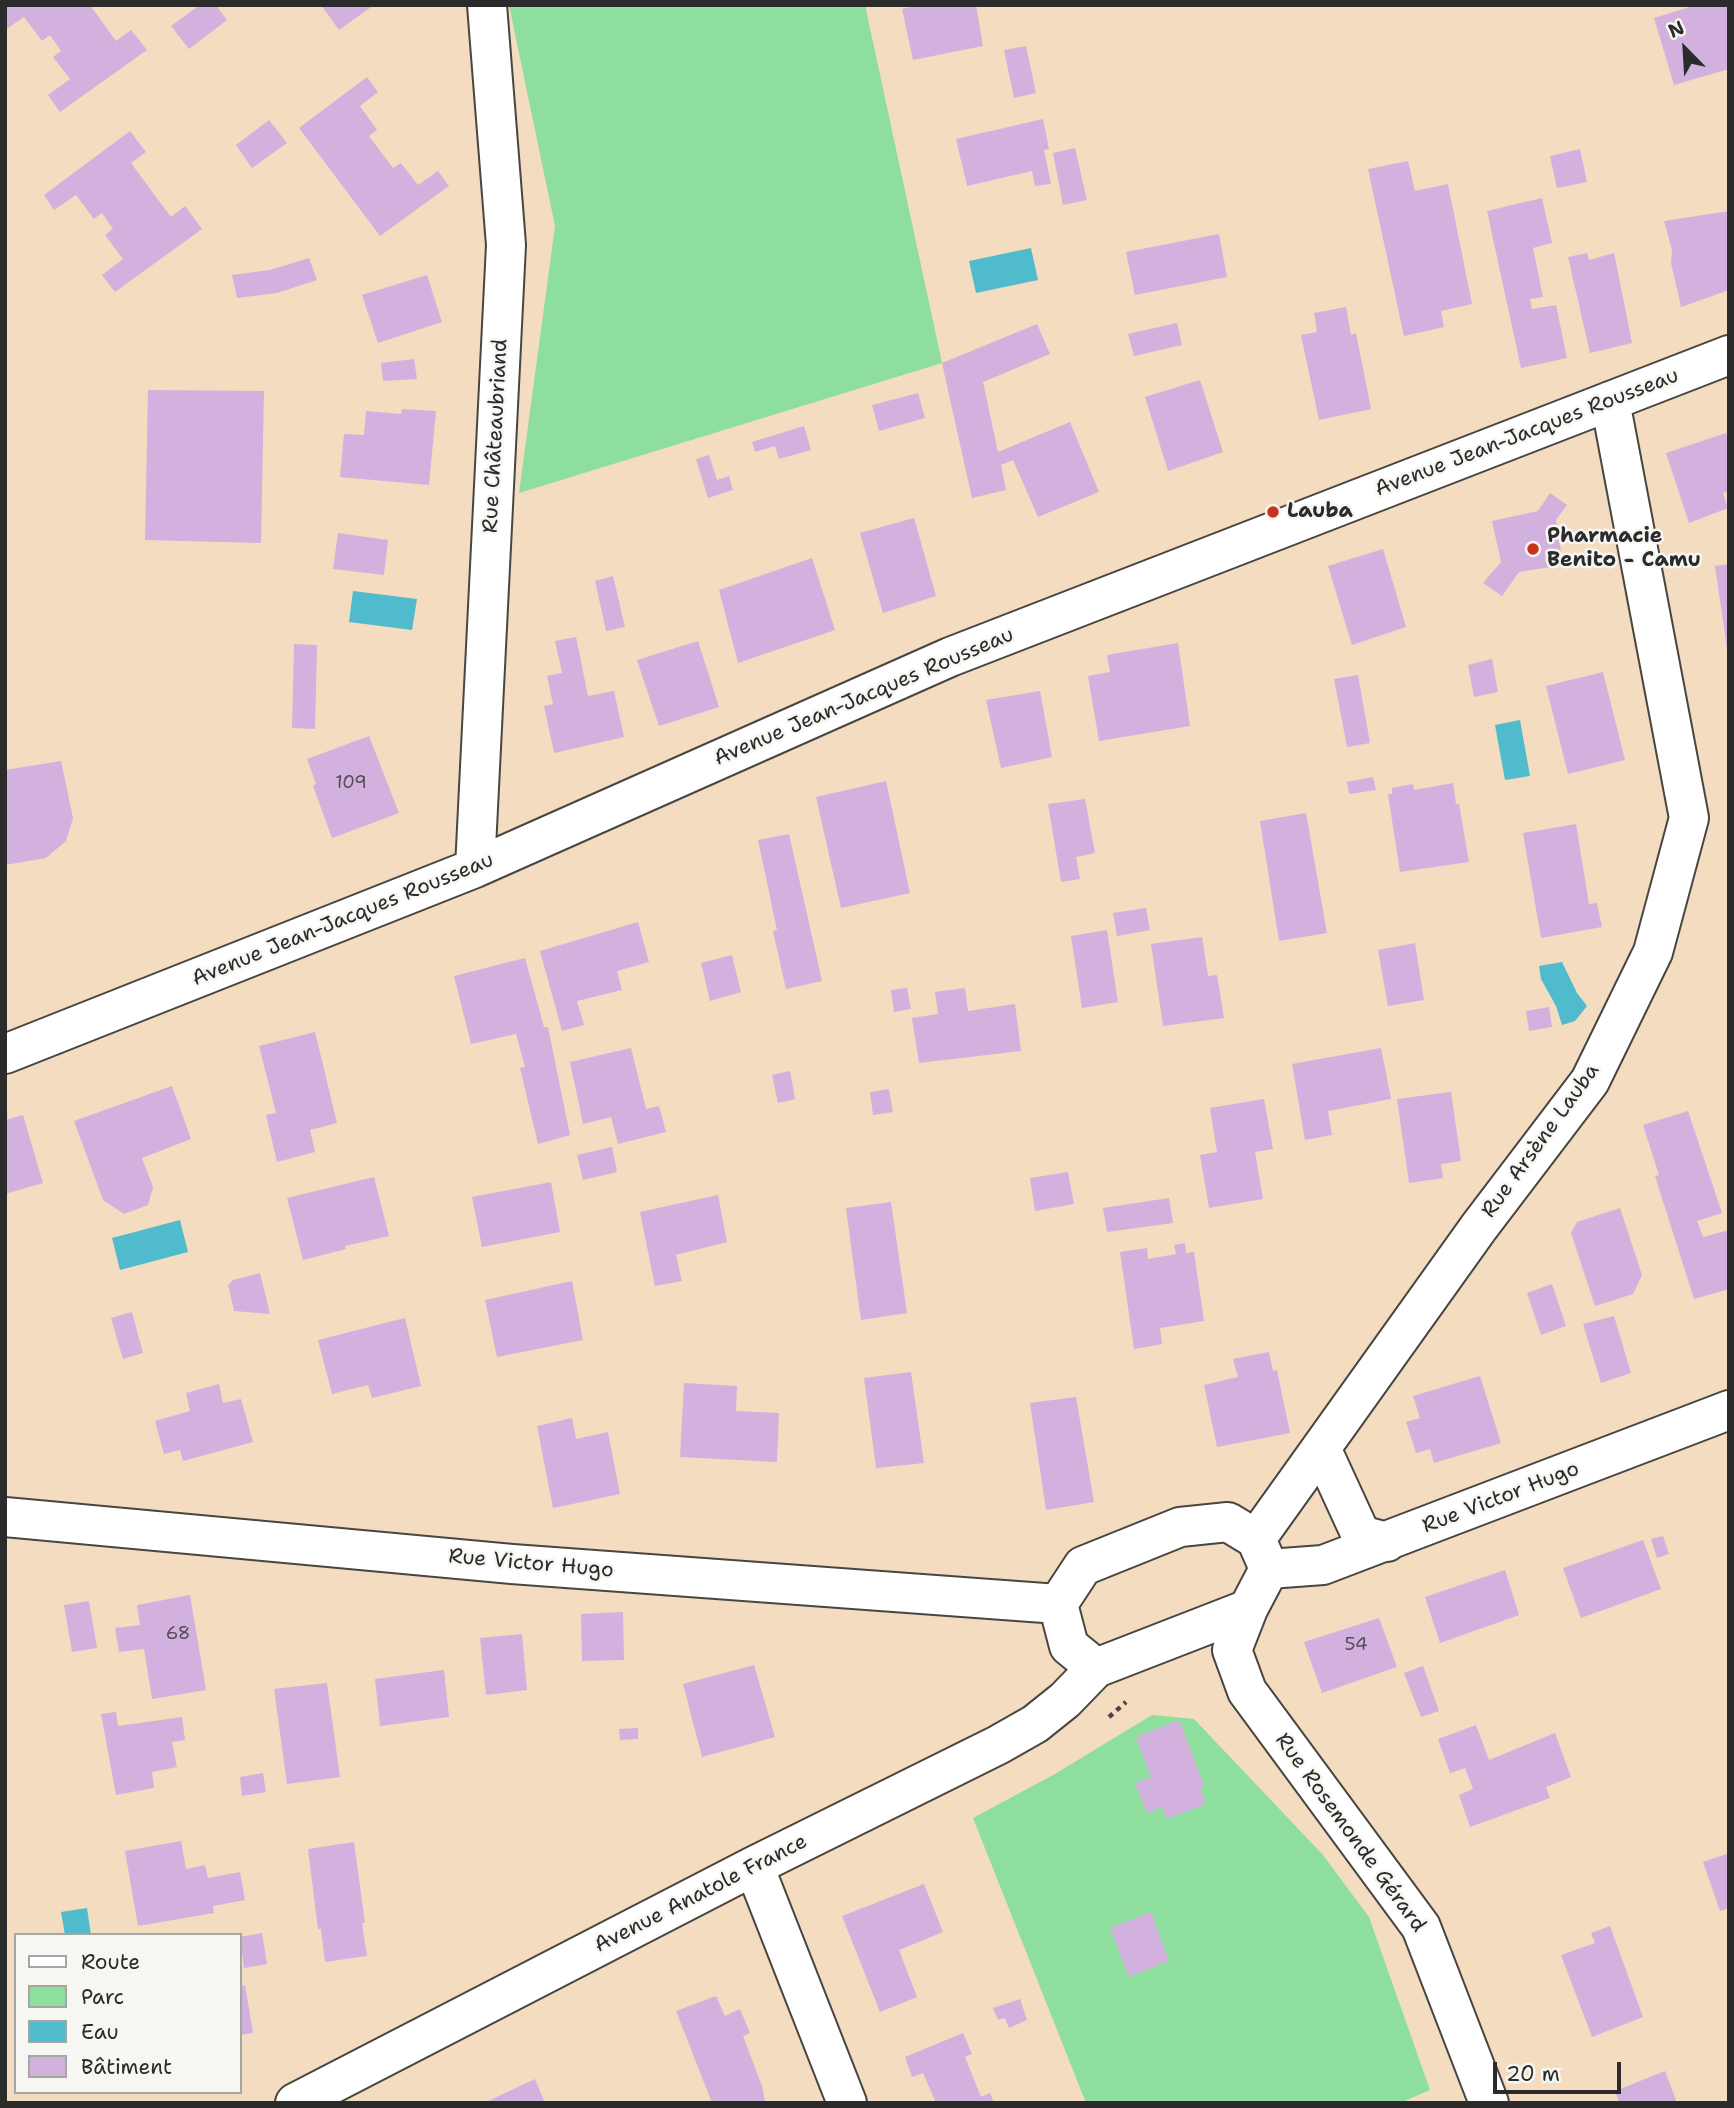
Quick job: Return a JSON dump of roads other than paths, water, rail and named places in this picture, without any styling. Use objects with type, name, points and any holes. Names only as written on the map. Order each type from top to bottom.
[{"type":"street","name":"Rue Châteaubriand","points":[[475,868],[506,245],[487,5]]},
{"type":"street","name":"Avenue Jean-Jacques Rousseau","points":[[5,1054],[475,868],[950,657],[1729,355]]},
{"type":"street","name":"Rue Arsène Lauba","points":[[1263,1554],[1321,1448],[1479,1227],[1590,1081],[1653,952],[1689,818],[1610,401]]},
{"type":"street","name":"Rue Victor Hugo","points":[[1263,1554],[1323,1565],[1729,1410]]},
{"type":"street","points":[[1321,1448],[1361,1535],[1387,1542]]},
{"type":"street","name":"Rue Victor Hugo","points":[[5,1517],[512,1564],[1058,1604]]},
{"type":"street","points":[[1248,1609],[1096,1668],[1069,1646],[1058,1604],[1083,1566],[1180,1527],[1228,1522],[1263,1554]]},
{"type":"street","name":"Rue Rosemonde Gérard","points":[[1263,1554],[1248,1609],[1232,1650],[1247,1691],[1421,1927],[1489,2103]]},
{"type":"street","name":"Avenue Anatole France","points":[[295,2103],[1035,1724],[1065,1700],[1096,1668]]},
{"type":"street","points":[[754,1866],[848,2103]]},
{"type":"water","points":[[1031,248],[1038,280],[976,293],[969,261]]},
{"type":"water","points":[[353,591],[417,599],[412,630],[349,622]]},
{"type":"water","points":[[1520,720],[1530,776],[1505,780],[1495,725]]},
{"type":"water","points":[[1562,962],[1577,993],[1587,1006],[1575,1021],[1562,1025],[1556,1006],[1541,979],[1539,966]]},
{"type":"water","points":[[180,1220],[188,1252],[120,1270],[112,1238]]},
{"type":"water","points":[[87,1908],[91,1933],[65,1933],[61,1912]]},
{"type":"place","name":"Lauba","points":[[1273,512]]},
{"type":"place","name":"Pharmacie Benito - Camu","points":[[1533,549]]}]
